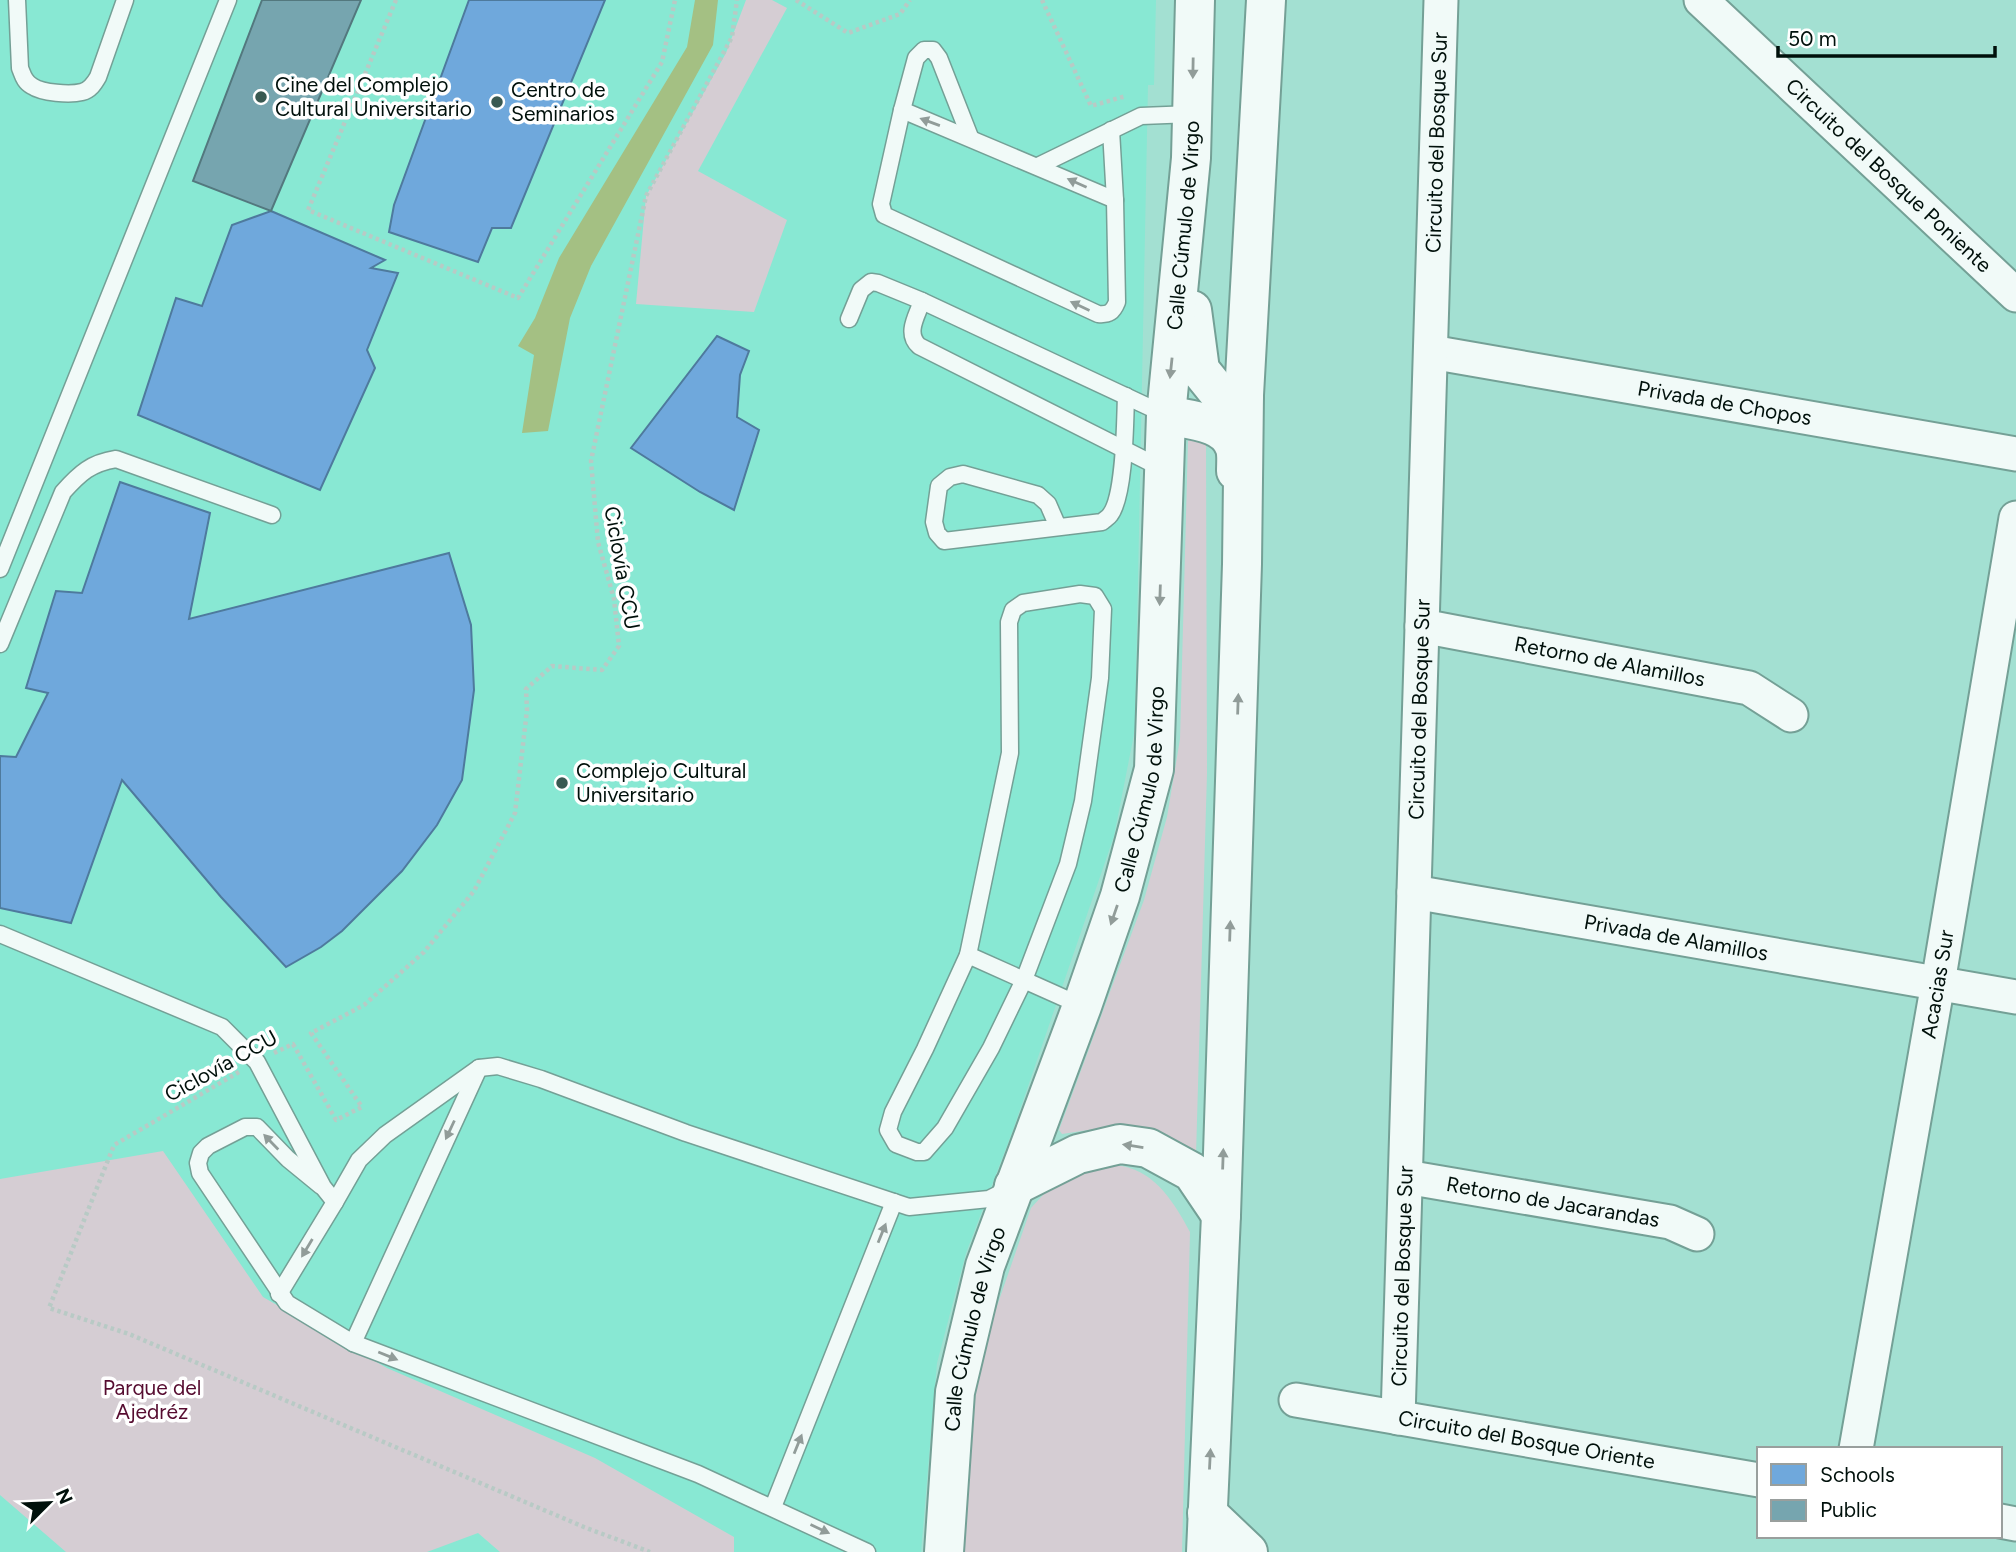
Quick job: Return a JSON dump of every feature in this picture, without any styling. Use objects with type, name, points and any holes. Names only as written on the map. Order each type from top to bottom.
[{"type":"main road","name":"Calle Cúmulo de Virgo","points":[[944,1552],[955,1392],[985,1266],[1083,1006],[1121,896],[1154,769],[1166,415],[1191,158],[1195,0]]},
{"type":"main road","points":[[1206,1552],[1221,1215],[1242,564],[1244,395],[1266,0]]},
{"type":"main road","points":[[1182,260],[1200,370],[1217,391],[1244,395]]},
{"type":"main road","points":[[1166,415],[1211,425],[1227,434],[1235,448],[1242,564]]},
{"type":"main road","points":[[1014,1186],[1078,1154],[1120,1144],[1148,1148],[1192,1172],[1221,1215]]},
{"type":"main road","points":[[1207,1513],[1248,1552]]},
{"type":"street","name":"Circuito del Bosque Sur","points":[[1398,1418],[1441,0]]},
{"type":"street","name":"Circuito del Bosque Poniente","points":[[1701,0],[2016,295]]},
{"type":"street","name":"Privada de Chopos","points":[[1431,352],[2016,454]]},
{"type":"street","name":"Acacias Sur","points":[[1856,1447],[2016,518]]},
{"type":"street","name":"Retorno de Alamillos","points":[[1422,626],[1749,688],[1791,715]]},
{"type":"street","name":"Privada de Alamillos","points":[[1415,892],[2016,997]]},
{"type":"street","name":"Retorno de Jacarandas","points":[[1406,1177],[1670,1222],[1697,1234]]},
{"type":"street","name":"Circuito del Bosque Oriente","points":[[1296,1400],[1757,1480]]},
{"type":"lane","points":[[17,0],[20,68],[23,78],[31,86],[41,90],[72,93],[83,92],[98,78],[125,0]]},
{"type":"lane","points":[[0,569],[228,0]]},
{"type":"lane","points":[[970,137],[939,58],[933,50],[924,50],[916,58],[902,110],[881,204],[884,215],[1098,314],[1107,315],[1116,302],[1111,130]]},
{"type":"lane","points":[[902,110],[1115,200]]},
{"type":"lane","points":[[1038,166],[1148,115],[1192,114]]},
{"type":"lane","points":[[849,319],[861,290],[871,282],[922,301],[1166,415]]},
{"type":"lane","points":[[922,301],[912,336],[919,346],[1165,470]]},
{"type":"lane","points":[[1058,527],[1048,504],[1038,495],[963,474],[950,477],[939,486],[934,522],[937,533],[944,541],[1102,522],[1110,515],[1115,504],[1125,449],[1126,396]]},
{"type":"lane","points":[[0,644],[63,492],[78,476],[98,462],[116,459],[272,515]]},
{"type":"lane","points":[[1080,594],[1095,596],[1103,608],[1100,678],[1083,801],[1068,864],[1024,980],[991,1048],[945,1128],[930,1148],[918,1152],[896,1144],[888,1130],[893,1112],[968,955],[1010,753],[1009,622],[1013,610],[1023,603],[1080,594]]},
{"type":"lane","points":[[0,933],[222,1027],[257,1062],[323,1187],[334,1202]]},
{"type":"lane","points":[[968,955],[1083,1006]]},
{"type":"lane","points":[[279,1294],[359,1160],[376,1143],[479,1068],[498,1066],[541,1079],[686,1133],[909,1207],[989,1199],[1014,1186]]},
{"type":"lane","points":[[353,1343],[479,1068]]},
{"type":"lane","points":[[323,1187],[288,1159],[257,1127],[245,1126],[208,1146],[201,1153],[198,1163],[200,1173],[279,1294],[301,1313],[353,1343],[698,1474],[867,1552]]},
{"type":"lane","points":[[773,1507],[894,1202]]},
{"type":"path","points":[[396,0],[308,210],[518,298],[662,62],[675,0]]},
{"type":"path","name":"Ciclovía CCU","points":[[650,1552],[583,1527],[129,1334],[49,1308],[114,1145],[293,1044],[336,1120],[362,1107],[310,1032],[364,1005],[424,952],[474,891],[515,813],[527,710],[526,689],[552,666],[602,670],[619,646],[614,599],[598,542],[591,461],[646,196],[732,37],[737,0]]},
{"type":"path","points":[[796,0],[848,33],[900,13],[910,0]]},
{"type":"path","points":[[1042,0],[1091,106],[1129,95]]},
{"type":"shaded area","name":"Complejo Cultural Universitario","points":[[0,0],[1156,0],[1154,85],[1148,85],[1135,729],[1114,836],[1013,1130],[966,1253],[937,1363],[921,1552],[0,1552]]},
{"type":"shaded area","points":[[695,0],[718,0],[713,45],[591,266],[570,318],[548,431],[522,433],[534,355],[518,346],[535,318],[559,258],[687,47]]},
{"type":"green space","points":[[746,0],[772,0],[787,8],[698,171],[787,220],[754,312],[636,304],[646,196],[726,53]]},
{"type":"green space","points":[[1192,436],[1206,441],[1207,773],[1196,1155],[1108,1127],[1062,1134],[1059,1130],[1144,900],[1167,817],[1180,739],[1188,441]]},
{"type":"green space","name":"Parque del Ajedréz","points":[[163,1151],[263,1297],[387,1368],[595,1458],[734,1537],[734,1552],[500,1552],[478,1533],[427,1552],[66,1552],[0,1495],[0,1179]]},
{"type":"green space","points":[[1088,1165],[1122,1166],[1145,1175],[1171,1200],[1190,1232],[1182,1552],[964,1552],[969,1426],[987,1335],[1031,1208],[1053,1184]]},
{"type":"building: Schools","name":"Centro de Seminarios","points":[[469,0],[605,0],[511,228],[492,228],[478,262],[389,232],[394,205]]},
{"type":"building: Schools","points":[[271,211],[385,260],[371,268],[398,273],[367,350],[375,368],[320,490],[138,415],[176,298],[202,306],[232,225]]},
{"type":"building: Schools","points":[[717,336],[749,351],[740,375],[737,417],[759,430],[734,510],[700,492],[631,448]]},
{"type":"building: Schools","points":[[120,482],[210,513],[189,619],[449,553],[471,625],[474,690],[462,780],[437,825],[402,871],[342,931],[321,947],[286,967],[221,897],[122,780],[71,923],[0,908],[0,756],[16,757],[48,693],[26,688],[56,591],[82,593]]},
{"type":"building: Public","points":[[262,0],[361,0],[271,211],[193,181]]},
{"type":"place","name":"Cine del Complejo Cultural Universitario","points":[[261,97]]},
{"type":"place","name":"Centro de Seminarios","points":[[497,102]]},
{"type":"place","name":"Complejo Cultural Universitario","points":[[562,783]]}]
